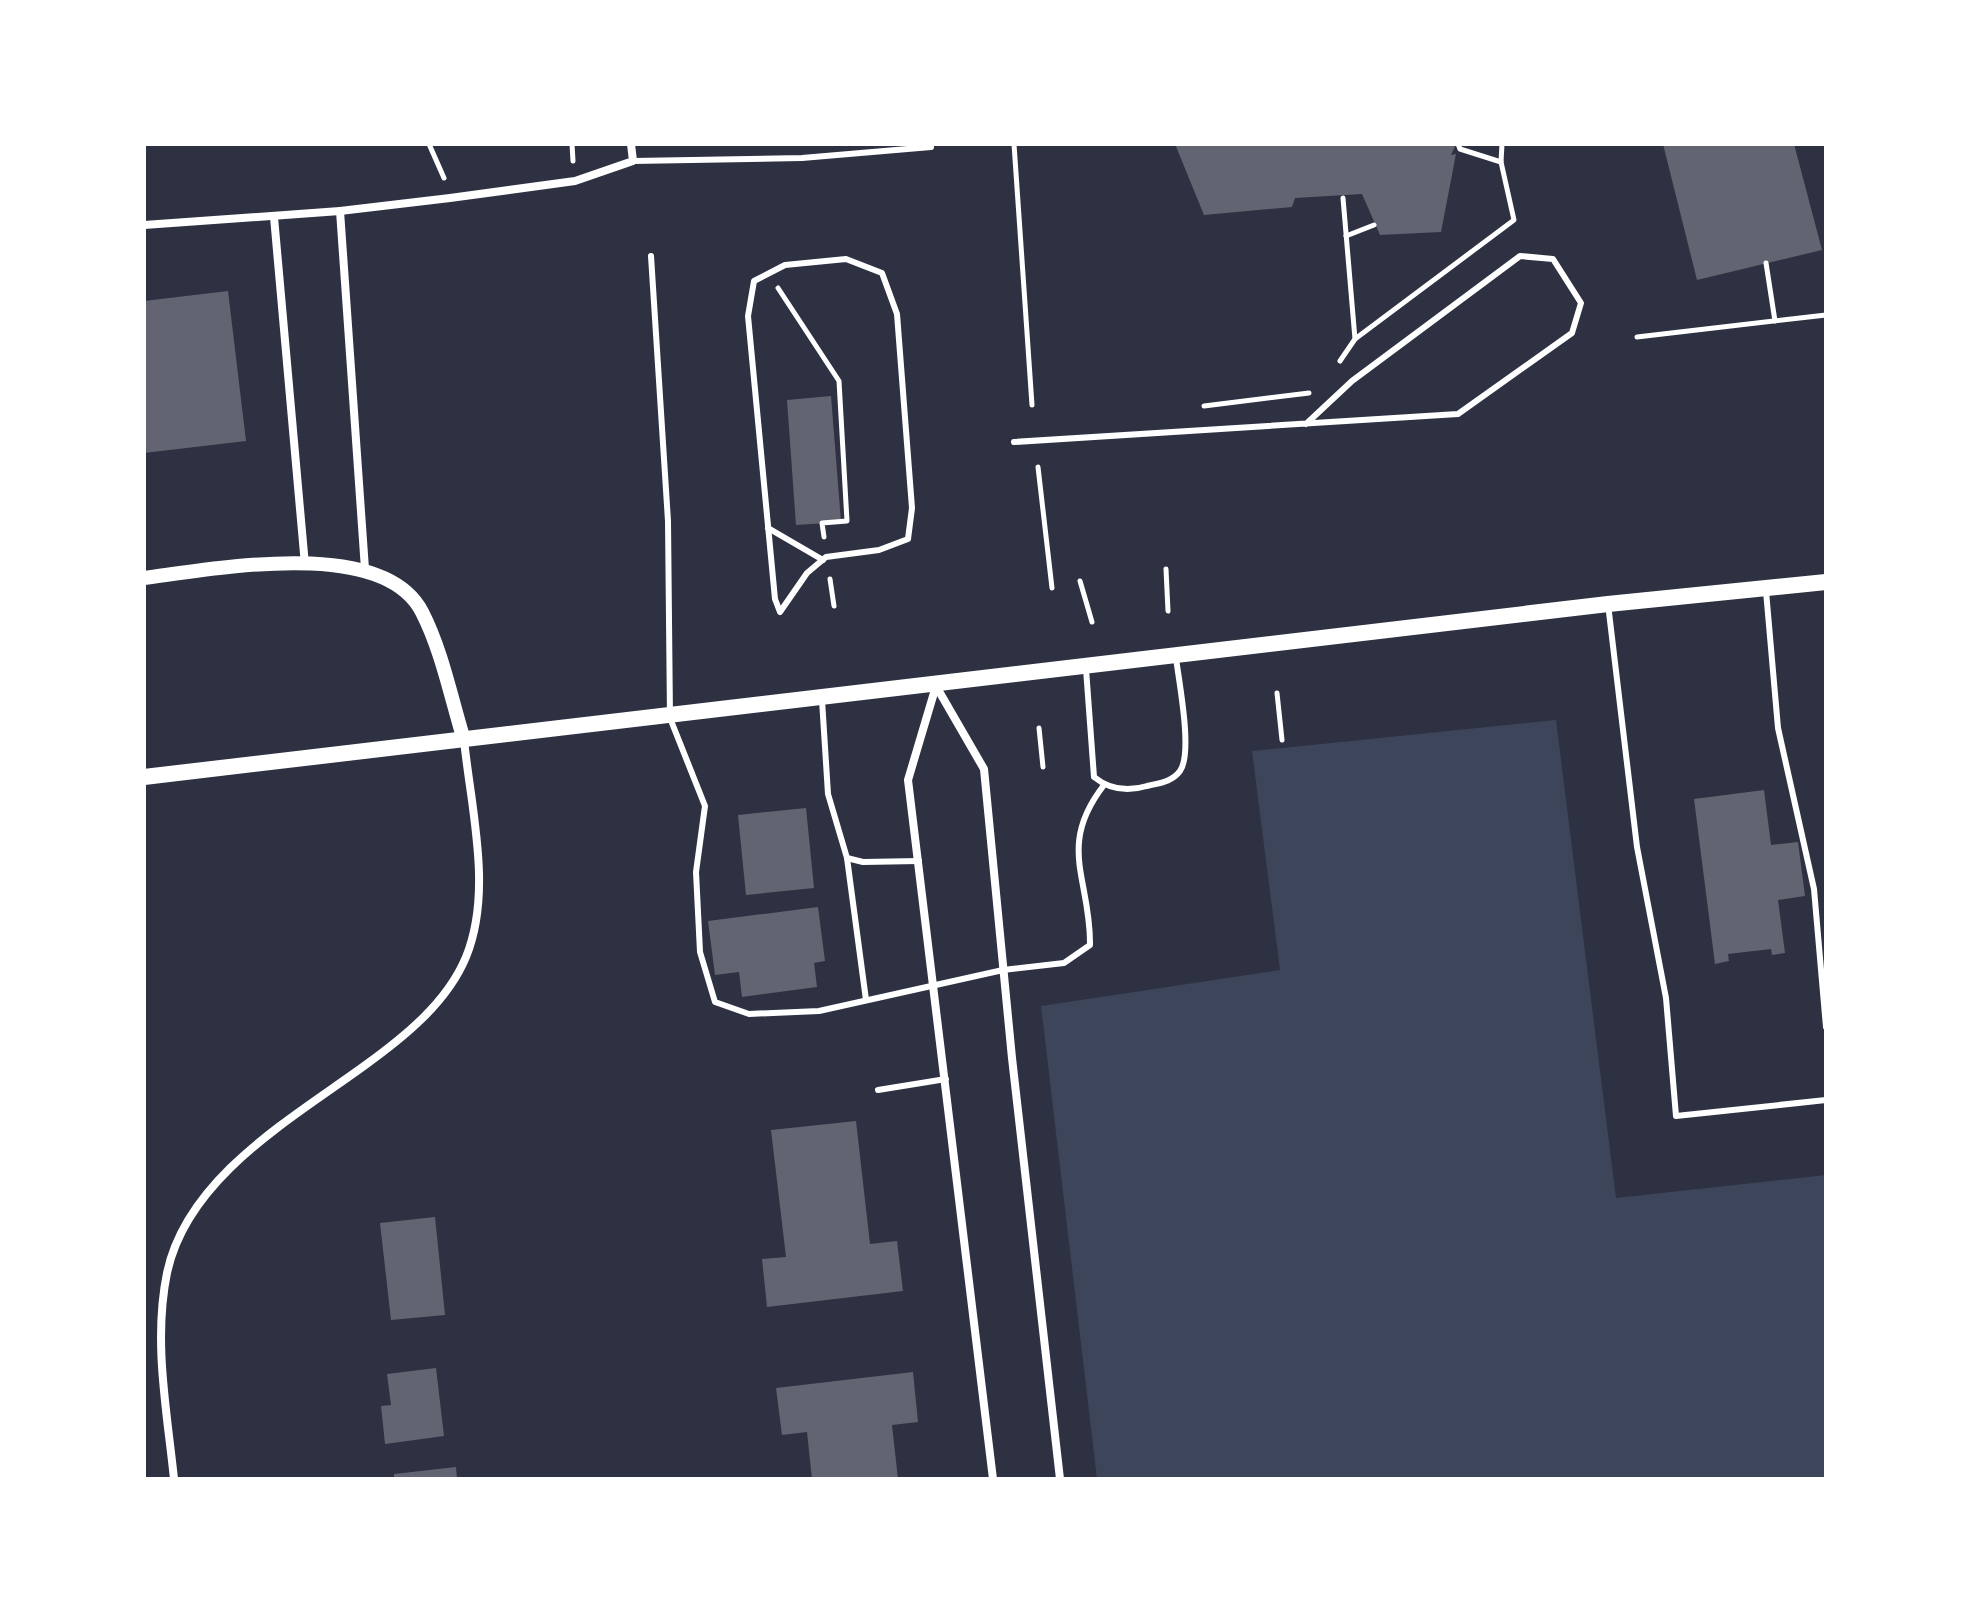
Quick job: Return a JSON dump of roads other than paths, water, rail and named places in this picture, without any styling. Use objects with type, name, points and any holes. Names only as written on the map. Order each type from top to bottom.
[{"type":"main road","points":[[144,777],[670,718],[1086,665],[1608,604],[1826,582]]},
{"type":"street","points":[[144,225],[340,211],[575,181],[633,161],[631,144]]},
{"type":"street","points":[[340,211],[365,569]]},
{"type":"street","points":[[274,217],[305,565]]},
{"type":"street","points":[[144,578],[219,569],[330,563],[365,569],[397,583],[421,611],[464,740],[479,886],[476,924],[466,957],[452,983],[392,1046],[257,1146],[223,1177],[183,1232],[168,1271],[161,1346],[174,1479]]},
{"type":"street","points":[[936,686],[908,780],[993,1479]]},
{"type":"street","points":[[936,686],[984,769],[1003,970],[1060,1479]]},
{"type":"lane","points":[[633,161],[802,158],[931,147]]},
{"type":"lane","points":[[651,256],[665,446],[670,718],[705,806],[696,872],[700,952],[715,1002],[749,1014],[819,1011],[1003,970],[1064,963],[1090,945],[1078,834],[1082,817],[1104,785]]},
{"type":"lane","points":[[1014,442],[1306,424],[1458,414],[1572,333],[1581,303],[1553,259],[1520,256],[1352,381],[1306,424]]},
{"type":"lane","points":[[846,259],[882,273],[897,314],[912,508],[908,539],[879,550],[823,560],[807,573],[780,612],[768,528],[748,316],[754,281],[785,265],[846,259]]},
{"type":"lane","points":[[768,528],[823,560]]},
{"type":"lane","points":[[1765,588],[1778,728],[1814,889],[1826,1027]]},
{"type":"lane","points":[[1608,604],[1637,847],[1666,998],[1676,1116],[1826,1100]]},
{"type":"lane","points":[[1086,665],[1094,777],[1116,789],[1140,788],[1167,781],[1183,767],[1186,751],[1176,655]]},
{"type":"lane","points":[[822,700],[828,794],[847,858],[866,1000]]},
{"type":"lane","points":[[847,858],[863,862],[919,861]]},
{"type":"lane","points":[[878,1090],[946,1079]]}]
